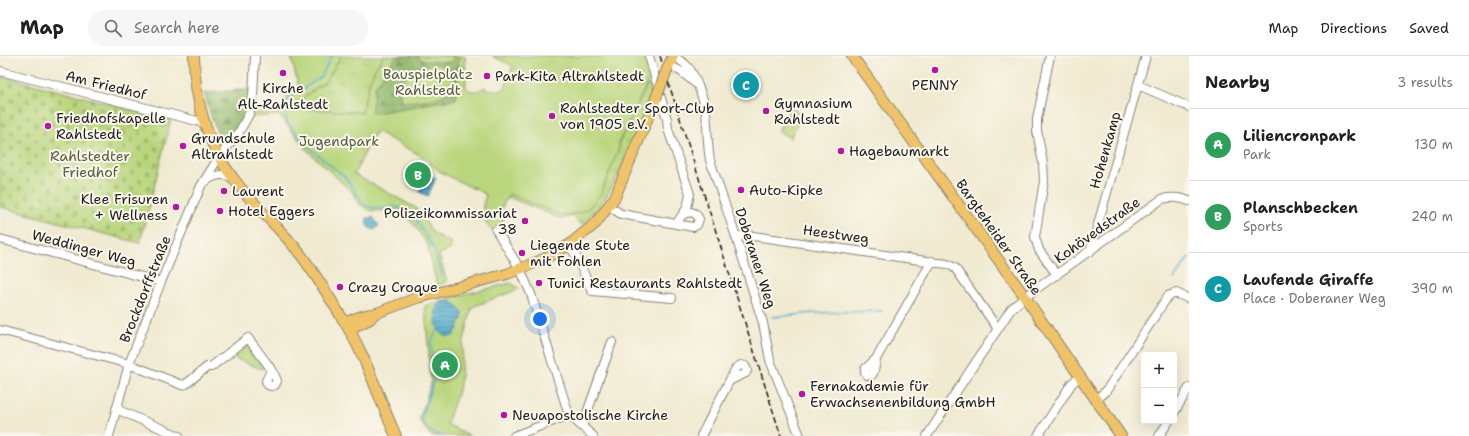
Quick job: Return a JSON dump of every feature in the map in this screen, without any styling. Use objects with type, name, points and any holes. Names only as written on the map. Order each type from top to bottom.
[{"type":"main road","points":[[194,56],[197,87],[205,123],[220,157],[231,177],[299,252],[347,326],[365,361],[396,436]]},
{"type":"main road","name":"Bargteheider Straße","points":[[852,56],[1025,296],[1121,436]]},
{"type":"main road","points":[[347,326],[363,315],[374,314],[414,299],[494,278],[520,269],[555,254],[569,245],[596,223],[620,188],[670,61]]},
{"type":"street","name":"Brockdorffstraße","points":[[109,436],[129,364],[201,186],[220,157],[238,134],[249,114],[253,96],[255,56]]},
{"type":"street","points":[[649,56],[667,119],[668,129],[690,194],[689,202],[684,214],[676,224]]},
{"type":"street","points":[[1050,56],[1037,119],[1037,131],[1043,164],[1044,181],[1035,236],[1039,250],[1057,275]]},
{"type":"street","name":"Hohenkamp","points":[[1090,252],[1146,56]]},
{"type":"street","name":"Doberaner Weg","points":[[670,61],[688,67],[694,76],[706,113],[710,160],[763,323],[770,360],[800,436]]},
{"type":"street","name":"Am Friedhof","points":[[0,72],[205,123]]},
{"type":"street","points":[[1138,85],[1189,107]]},
{"type":"street","points":[[201,186],[208,179],[216,175],[223,174],[231,177]]},
{"type":"street","name":"Kohövedstraße","points":[[927,436],[1011,309],[1025,296],[1090,252],[1162,199],[1172,197],[1182,198],[1189,201]]},
{"type":"street","points":[[608,206],[621,214],[676,224],[697,225],[699,219],[696,214],[691,212],[684,214]]},
{"type":"street","points":[[496,230],[520,269],[536,310],[569,415],[593,436]]},
{"type":"street","name":"Heestweg","points":[[736,237],[747,235],[947,264],[955,268],[998,329]]},
{"type":"street","name":"Weddinger Weg","points":[[0,239],[161,282]]},
{"type":"street","points":[[569,245],[576,254],[592,290],[672,298]]},
{"type":"street","points":[[876,359],[932,261]]},
{"type":"street","points":[[1096,399],[1106,391],[1165,300],[1172,294],[1179,294],[1189,299]]},
{"type":"street","points":[[0,330],[129,364],[182,385],[186,384],[248,338],[271,370]]},
{"type":"street","points":[[582,427],[612,342]]},
{"type":"street","points":[[1038,436],[1072,383],[1080,376]]},
{"type":"street","points":[[701,436],[729,381]]},
{"type":"street","points":[[1177,408],[1189,388]]},
{"type":"street","points":[[116,409],[179,436]]},
{"type":"street","points":[[514,436],[569,415]]},
{"type":"street","points":[[1159,436],[1167,424]]},
{"type":"green space","name":"Jugendpark","points":[[291,56],[341,56],[327,80],[295,104],[294,108],[362,113],[369,84],[375,69],[384,56],[397,56],[375,86],[371,113],[456,99],[459,56],[465,56],[466,87],[470,91],[477,91],[485,87],[485,89],[500,91],[505,88],[513,66],[492,56],[648,56],[652,74],[618,144],[620,145],[601,194],[590,207],[580,213],[561,215],[509,194],[501,209],[504,218],[496,237],[485,222],[482,214],[486,195],[472,186],[474,189],[439,171],[425,158],[376,131],[354,174],[416,208],[434,234],[452,243],[450,250],[439,254],[447,282],[437,285],[429,247],[402,210],[371,211],[360,205],[352,192],[308,151],[279,115],[250,117],[252,113],[280,111],[286,98],[298,85]]},
{"type":"green space","points":[[341,56],[384,56],[370,83],[362,113],[293,108],[295,104],[327,80]]},
{"type":"green space","points":[[397,56],[459,56],[456,99],[370,113],[375,86]]},
{"type":"green space","points":[[416,56],[453,56],[453,62],[425,61]]},
{"type":"green space","name":"Bauspielplatz Rahlstedt","points":[[438,64],[454,72],[452,86],[448,92],[443,96],[429,100],[401,102],[400,86],[412,68]]},
{"type":"green space","name":"Rahlstedter Friedhof","points":[[0,76],[171,119],[140,243],[0,207]]},
{"type":"green space","points":[[647,85],[654,88],[633,143],[621,169],[604,199],[595,211],[581,225],[572,216],[561,219],[508,197],[509,194],[561,215],[580,213],[601,194],[620,145],[618,144]]},
{"type":"green space","points":[[252,89],[248,113],[228,144],[222,144],[204,93]]},
{"type":"green space","points":[[790,108],[802,114],[790,138],[778,131]]},
{"type":"green space","points":[[511,283],[519,289],[472,307],[463,345],[460,385],[447,424],[470,436],[431,436],[419,420],[431,384],[425,306],[461,295]]},
{"type":"green space","points":[[244,347],[248,348],[264,367],[262,369],[236,359],[234,354]]},
{"type":"water","points":[[427,174],[436,178],[428,196],[419,192]]},
{"type":"water","points":[[373,217],[379,226],[374,230],[368,227],[366,222],[367,218]]},
{"type":"water","points":[[447,300],[457,305],[463,314],[453,336],[442,334],[439,331],[436,321],[437,305]]},
{"type":"waterway","points":[[332,56],[321,77],[289,98],[285,107],[286,120],[306,145],[346,178],[365,206],[374,208],[397,207],[407,210],[416,220],[434,249],[442,277]]},
{"type":"waterway","points":[[1174,279],[1189,257]]},
{"type":"waterway","points":[[772,317],[814,313],[882,311]]},
{"type":"waterway","points":[[438,328],[431,342],[434,380],[422,416],[422,422],[432,432],[443,436]]},
{"type":"railway","points":[[660,56],[781,436]]},
{"type":"place","name":"PENNY","points":[[935,70]]},
{"type":"place","name":"Kirche Alt-Rahlstedt","points":[[283,73]]},
{"type":"place","name":"Park-Kita Altrahlstedt","points":[[487,76]]},
{"type":"place","name":"Laufende Giraffe","points":[[746,85]]},
{"type":"place","name":"Gymnasium Rahlstedt","points":[[766,111]]},
{"type":"place","name":"Rahlstedter Sport-Club von 1905 e.V.","points":[[552,116]]},
{"type":"place","name":"Friedhofskapelle Rahlstedt","points":[[48,126]]},
{"type":"place","name":"Grundschule Altrahlstedt","points":[[183,146]]},
{"type":"place","name":"Hagebaumarkt","points":[[841,151]]},
{"type":"place","name":"Planschbecken","points":[[418,175]]},
{"type":"place","name":"Auto-Kipke","points":[[741,190]]},
{"type":"place","name":"Laurent","points":[[224,191]]},
{"type":"place","name":"Klee Frisuren + Wellness","points":[[176,207]]},
{"type":"place","name":"Hotel Eggers","points":[[220,211]]},
{"type":"place","name":"Polizeikommissariat 38","points":[[525,221]]},
{"type":"place","name":"Liegende Stute mit Fohlen","points":[[522,253]]},
{"type":"place","name":"Tunici Restaurants Rahlstedt","points":[[539,283]]},
{"type":"place","name":"Crazy Croque","points":[[340,287]]},
{"type":"place","name":"Liliencronpark","points":[[445,365]]},
{"type":"place","name":"Fernakademie für Erwachsenenbildung GmbH","points":[[802,394]]},
{"type":"place","name":"Neuapostolische Kirche","points":[[504,415]]}]
